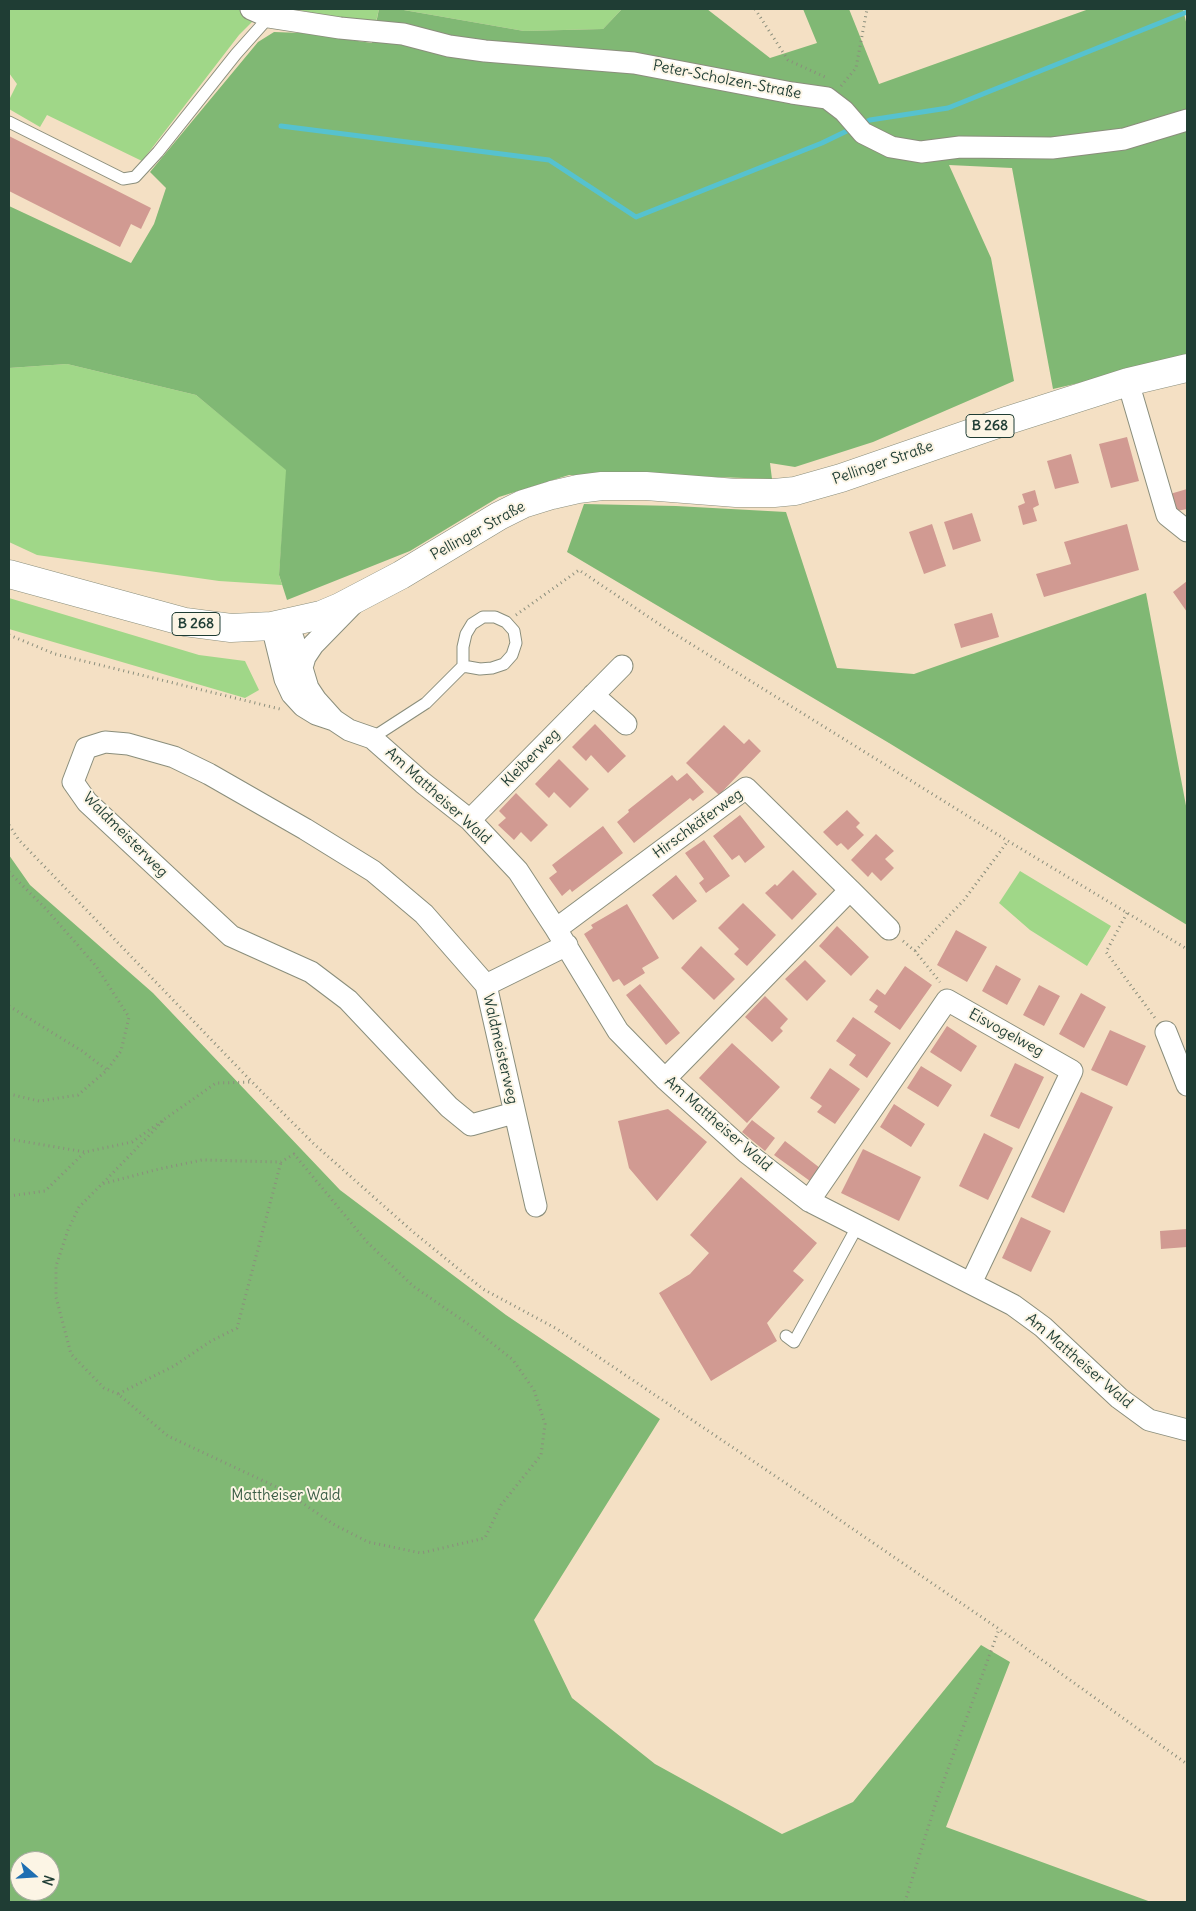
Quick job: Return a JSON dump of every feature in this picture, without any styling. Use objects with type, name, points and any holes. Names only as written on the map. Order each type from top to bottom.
[{"type":"main road","name":"Pellinger Straße","points":[[9,574],[185,622],[231,628],[272,626],[321,615],[357,599],[499,516],[524,504],[552,495],[578,488],[602,486],[646,486],[736,493],[795,492],[1128,382],[1187,368]]},
{"type":"street","name":"Peter-Scholzen-Straße","points":[[260,13],[340,28],[403,34],[449,46],[485,51],[634,63],[792,93],[835,92],[844,111],[863,133],[891,147],[921,152],[960,147],[1052,148],[1124,138],[1187,120]]},
{"type":"street","points":[[1128,382],[1167,515],[1187,532]]},
{"type":"street","points":[[302,671],[305,657],[313,645],[357,599]]},
{"type":"street","name":"Am Mattheiser Wald","points":[[272,626],[285,630],[293,638],[308,688],[334,720],[349,730],[372,738],[423,783],[470,820],[518,871],[562,937],[618,1031],[665,1079],[748,1153],[809,1201],[1012,1305],[1042,1327],[1119,1398],[1150,1420],[1187,1430]]},
{"type":"street","name":"Am Mattheiser Wald","points":[[272,626],[285,679],[292,694],[303,706],[316,714],[334,720]]},
{"type":"street","name":"Kleiberweg","points":[[470,820],[622,666]]},
{"type":"street","points":[[593,695],[626,724]]},
{"type":"street","name":"Waldmeisterweg","points":[[514,1113],[471,1125],[449,1107],[348,1000],[311,972],[231,936],[87,802],[74,782],[86,748],[105,742],[128,744],[174,757],[209,774],[305,829],[373,872],[424,914],[486,985],[536,1206]]},
{"type":"street","name":"Hirschkäferweg","points":[[562,937],[746,788],[889,929]]},
{"type":"street","points":[[665,1079],[850,890]]},
{"type":"street","name":"Waldmeisterweg","points":[[486,985],[562,937]]},
{"type":"street","points":[[809,1201],[947,1000]]},
{"type":"street","name":"Eisvogelweg","points":[[947,1000],[1072,1071],[971,1283]]},
{"type":"street","points":[[1166,1032],[1187,1085]]},
{"type":"lane","points":[[9,122],[123,179],[135,177],[158,152],[236,54],[260,13]]},
{"type":"lane","points":[[372,738],[426,704],[464,666],[463,647],[466,634],[472,624],[483,618],[495,617],[506,622],[514,631],[516,644],[512,655],[504,664],[480,669],[464,666]]},
{"type":"lane","points":[[786,1336],[794,1342],[858,1227]]},
{"type":"path","points":[[755,9],[788,60],[835,92],[856,68],[867,9]]},
{"type":"path","points":[[506,622],[579,570],[662,626],[1008,841],[1187,949]]},
{"type":"path","points":[[9,635],[54,654],[278,709],[303,706]]},
{"type":"path","points":[[9,825],[19,840],[314,1144],[412,1231],[483,1289],[557,1329],[999,1629],[1187,1764]]},
{"type":"path","points":[[947,1000],[948,991],[915,951],[964,900],[1008,841]]},
{"type":"path","points":[[9,872],[45,908],[96,966],[129,1018],[121,1051],[107,1070],[78,1095],[38,1101],[9,1094]]},
{"type":"path","points":[[1128,913],[1106,952],[1166,1032]]},
{"type":"path","points":[[9,1006],[82,1051],[107,1070]]},
{"type":"path","points":[[9,1139],[85,1152],[132,1142],[216,1083],[252,1082]]},
{"type":"path","points":[[102,1184],[202,1160],[281,1162],[294,1154],[366,1242],[413,1286],[468,1324],[512,1360],[534,1390],[545,1424],[541,1455],[501,1505],[485,1538],[421,1553],[368,1542],[333,1524],[285,1491],[168,1436],[118,1394],[104,1388],[71,1354],[56,1297],[56,1266],[68,1230],[79,1207],[169,1116]]},
{"type":"path","points":[[9,1196],[45,1191],[85,1152]]},
{"type":"path","points":[[118,1394],[174,1366],[211,1341],[237,1328],[281,1162]]},
{"type":"path","points":[[905,1902],[936,1802],[999,1629]]},
{"type":"green space","points":[[9,9],[237,9],[252,14],[256,18],[239,35],[142,161],[47,115],[40,127],[9,109],[9,100],[17,84],[9,73]]},
{"type":"green space","points":[[294,9],[379,9],[375,26]]},
{"type":"green space","points":[[379,9],[398,9],[524,31],[603,29],[622,9],[707,9],[770,58],[817,43],[803,9],[849,9],[879,84],[1089,9],[1183,9],[1187,26],[1187,358],[1053,389],[1012,168],[949,165],[991,258],[1014,381],[873,442],[795,467],[770,463],[772,479],[659,475],[569,475],[499,497],[410,551],[287,600],[279,575],[286,470],[196,395],[67,364],[9,368],[9,206],[131,263],[154,224],[166,188],[150,172],[258,42],[274,32],[302,33],[372,43]]},
{"type":"green space","points":[[398,9],[622,9],[603,29],[524,31]]},
{"type":"green space","points":[[67,364],[196,395],[287,470],[279,575],[282,585],[219,581],[37,555],[9,542],[9,368]]},
{"type":"green space","points":[[584,504],[676,506],[786,512],[837,668],[914,674],[1146,593],[1187,811],[1187,925],[889,743],[567,552]]},
{"type":"green space","points":[[9,598],[199,655],[245,661],[259,690],[245,698],[9,629]]},
{"type":"green space","name":"Mattheiser Wald","points":[[9,855],[30,885],[153,993],[340,1190],[506,1315],[660,1419],[534,1620],[572,1698],[655,1764],[782,1834],[853,1802],[981,1645],[1010,1662],[946,1827],[1151,1902],[9,1902]]},
{"type":"green space","points":[[1020,871],[1111,926],[1087,966],[1030,930],[999,903]]},
{"type":"building","points":[[9,136],[151,208],[141,229],[131,224],[120,247],[9,191]]},
{"type":"building","points":[[1127,437],[1139,481],[1111,488],[1099,444]]},
{"type":"building","points":[[1071,454],[1079,483],[1055,489],[1047,461]]},
{"type":"building","points":[[1187,489],[1187,509],[1177,511],[1170,494]]},
{"type":"building","points":[[1035,490],[1039,505],[1033,508],[1037,521],[1023,525],[1018,506],[1025,503],[1022,494]]},
{"type":"building","points":[[972,513],[981,541],[953,550],[944,522]]},
{"type":"building","points":[[932,524],[946,566],[924,574],[909,532]]},
{"type":"building","points":[[1127,524],[1139,570],[1044,597],[1036,574],[1071,564],[1064,542]]},
{"type":"building","points":[[1187,581],[1187,612],[1173,592]]},
{"type":"building","points":[[992,613],[999,637],[961,648],[954,624]]},
{"type":"building","points":[[595,724],[626,756],[608,773],[591,755],[586,761],[572,747]]},
{"type":"building","points":[[724,725],[744,744],[749,739],[761,751],[719,795],[686,763]]},
{"type":"building","points":[[559,759],[589,789],[570,808],[554,792],[549,798],[535,784]]},
{"type":"building","points":[[687,773],[704,792],[693,801],[690,798],[634,843],[617,822],[629,812],[628,810],[672,775],[677,781]]},
{"type":"building","points":[[516,793],[548,825],[531,842],[521,832],[514,840],[498,825],[506,818],[499,811]]},
{"type":"building","points":[[847,810],[860,823],[856,827],[864,835],[848,850],[841,843],[837,846],[823,832]]},
{"type":"building","points":[[740,815],[765,847],[745,863],[739,855],[732,860],[713,836]]},
{"type":"building","points":[[603,826],[623,853],[572,892],[570,889],[562,896],[549,878],[557,872],[552,865]]},
{"type":"building","points":[[876,834],[894,851],[885,859],[894,868],[881,881],[872,872],[868,877],[851,860]]},
{"type":"building","points":[[704,840],[730,876],[706,893],[699,883],[704,879],[685,853]]},
{"type":"building","points":[[793,870],[817,894],[792,920],[765,893],[775,884],[777,886]]},
{"type":"building","points":[[676,875],[697,901],[673,920],[652,895]]},
{"type":"building","points":[[743,903],[776,935],[747,966],[734,954],[739,949],[718,928]]},
{"type":"building","points":[[627,904],[659,958],[642,968],[645,973],[624,986],[619,979],[613,982],[584,934],[593,928],[591,925]]},
{"type":"building","points":[[837,926],[869,957],[851,976],[819,946]]},
{"type":"building","points":[[956,930],[987,947],[967,982],[937,965]]},
{"type":"building","points":[[701,946],[735,979],[714,1000],[681,968]]},
{"type":"building","points":[[805,960],[826,981],[807,1001],[785,979]]},
{"type":"building","points":[[996,965],[1021,979],[1007,1005],[982,991]]},
{"type":"building","points":[[905,966],[932,985],[900,1030],[874,1012],[878,1006],[869,1000],[877,989],[885,995]]},
{"type":"building","points":[[640,984],[680,1033],[666,1045],[626,995]]},
{"type":"building","points":[[1039,985],[1060,996],[1044,1026],[1023,1015]]},
{"type":"building","points":[[1081,993],[1106,1007],[1084,1048],[1059,1034]]},
{"type":"building","points":[[765,996],[788,1019],[780,1028],[783,1031],[772,1042],[745,1017]]},
{"type":"building","points":[[853,1017],[891,1043],[867,1078],[849,1065],[856,1055],[836,1041]]},
{"type":"building","points":[[947,1026],[977,1046],[961,1072],[930,1052]]},
{"type":"building","points":[[1110,1030],[1146,1046],[1127,1086],[1091,1070]]},
{"type":"building","points":[[732,1043],[780,1087],[747,1123],[699,1078]]},
{"type":"building","points":[[1015,1063],[1044,1077],[1019,1129],[990,1116]]},
{"type":"building","points":[[921,1066],[952,1085],[938,1107],[907,1088]]},
{"type":"building","points":[[830,1068],[860,1089],[835,1124],[817,1112],[822,1106],[810,1098]]},
{"type":"building","points":[[1081,1092],[1113,1107],[1064,1213],[1031,1197]]},
{"type":"building","points":[[894,1104],[925,1124],[911,1147],[880,1127]]},
{"type":"building","points":[[668,1109],[707,1142],[657,1201],[629,1168],[618,1121]]},
{"type":"building","points":[[752,1120],[775,1138],[765,1151],[742,1132]]},
{"type":"building","points":[[984,1133],[1013,1148],[988,1200],[959,1186]]},
{"type":"building","points":[[785,1141],[820,1168],[810,1181],[774,1155]]},
{"type":"building","points":[[863,1149],[921,1177],[899,1221],[841,1193]]},
{"type":"building","points":[[741,1177],[817,1243],[793,1271],[804,1280],[767,1323],[777,1341],[711,1381],[659,1293],[690,1274],[709,1253],[690,1235]]},
{"type":"building","points":[[1021,1217],[1051,1231],[1031,1272],[1002,1258]]},
{"type":"building","points":[[1187,1229],[1187,1247],[1161,1249],[1160,1231]]},
{"type":"waterway","points":[[861,124],[870,120],[948,108],[1187,12]]},
{"type":"waterway","points":[[281,126],[549,160],[636,217],[822,143],[853,128]]}]
